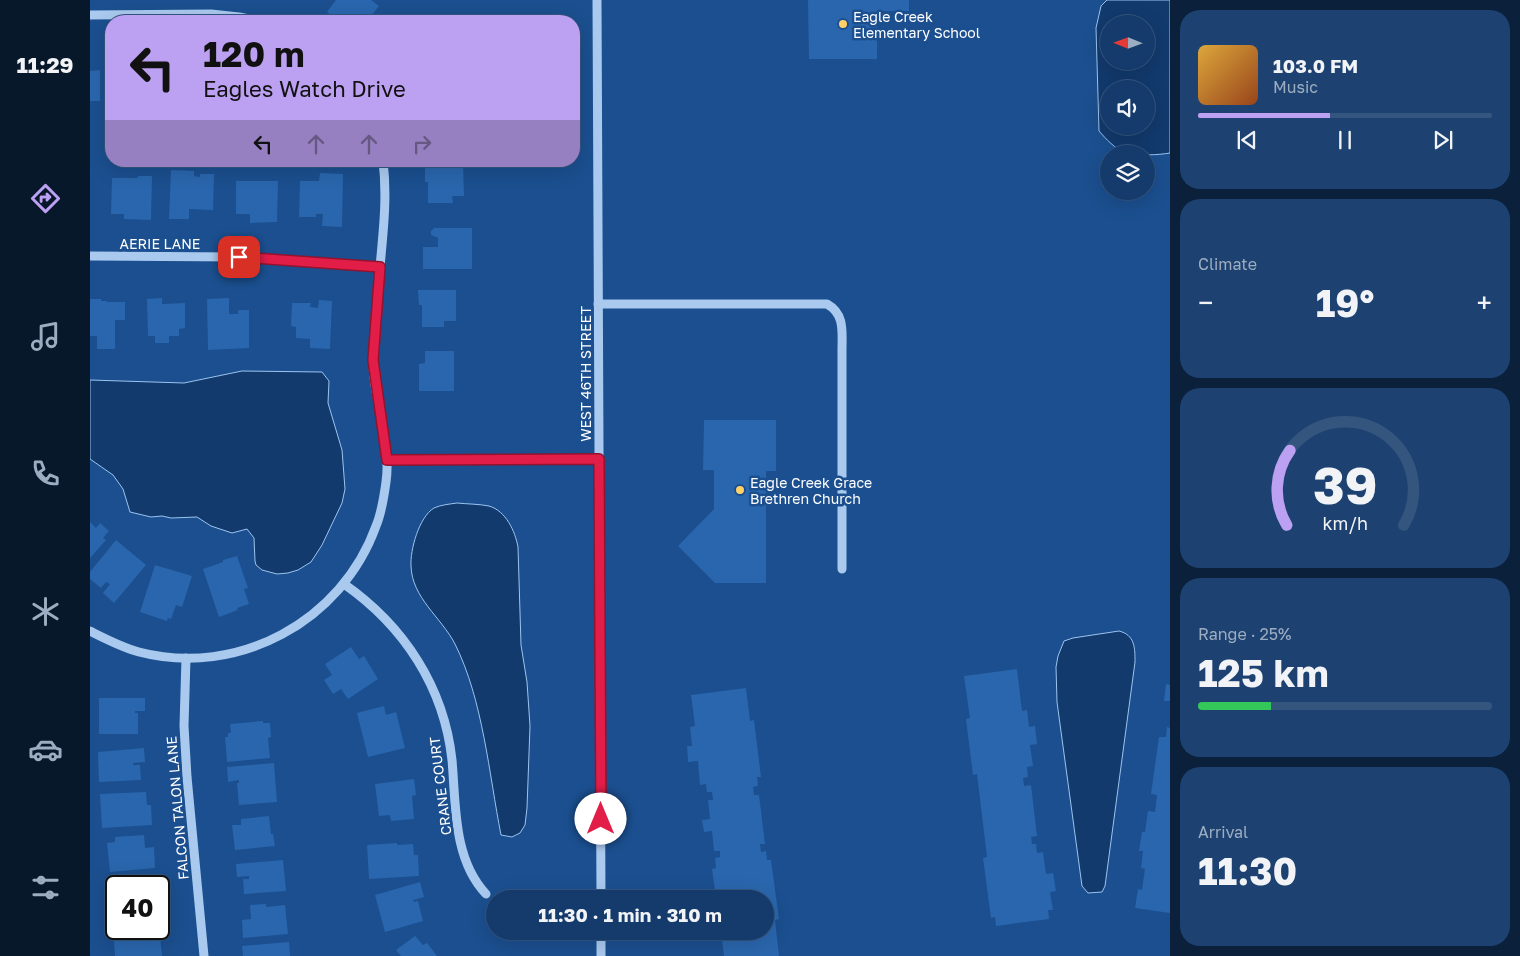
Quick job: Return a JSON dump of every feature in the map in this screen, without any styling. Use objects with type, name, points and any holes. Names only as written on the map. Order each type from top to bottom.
[{"type":"street","name":"WEST 46TH STREET","points":[[597,0],[601,890]]},
{"type":"street","points":[[90,15],[220,15]]},
{"type":"street","points":[[90,631],[113,643],[139,652],[167,657],[204,658],[239,652],[274,640],[297,626],[326,604],[344,584],[359,560],[376,526],[386,479],[387,460],[373,360],[386,203],[384,167]]},
{"type":"street","name":"AERIE LANE","points":[[90,256],[247,257],[380,267]]},
{"type":"street","points":[[598,304],[828,304],[834,308],[842,322],[842,570]]},
{"type":"street","points":[[387,460],[599,459]]},
{"type":"street","name":"CRANE COURT","points":[[344,584],[393,626],[416,655],[437,696],[448,732],[460,838],[469,868],[486,894]]},
{"type":"street","name":"FALCON TALON LANE","points":[[186,658],[184,726],[187,777],[204,956]]},
{"type":"street","points":[[601,940],[601,956]]},
{"type":"water","points":[[1107,0],[1170,0],[1170,153],[1155,154],[1155,145],[1113,145],[1103,135],[1155,135],[1155,80],[1100,80],[1099,131],[1096,28],[1101,6]]},
{"type":"water","points":[[242,371],[322,372],[329,381],[328,403],[342,450],[345,489],[342,503],[322,545],[311,562],[298,570],[288,573],[277,574],[262,570],[256,565],[254,538],[247,529],[232,533],[211,526],[197,517],[151,517],[130,512],[123,489],[113,475],[90,459],[90,380],[184,383]]},
{"type":"water","points":[[457,503],[489,506],[500,512],[509,522],[518,547],[521,645],[527,682],[530,726],[525,825],[520,833],[512,837],[501,835],[479,713],[465,666],[449,634],[416,588],[411,566],[416,534],[429,512],[442,505]]},
{"type":"water","points":[[1119,631],[1131,639],[1134,647],[1135,662],[1105,886],[1102,892],[1088,893],[1082,886],[1057,702],[1056,667],[1064,641]]},
{"type":"building","points":[[336,0],[371,0],[379,6],[372,15],[331,15],[327,12]]},
{"type":"building","name":"Eagle Creek Elementary School","points":[[808,0],[909,0],[909,11],[877,11],[877,59],[809,59]]},
{"type":"building","points":[[100,70],[100,101],[90,101],[90,71]]},
{"type":"building","points":[[425,167],[463,167],[464,196],[452,196],[453,203],[428,203],[428,182],[425,182]]},
{"type":"building","points":[[171,170],[194,171],[194,176],[200,177],[200,174],[214,174],[213,210],[189,209],[189,219],[169,219]]},
{"type":"building","points":[[320,173],[343,174],[342,227],[322,226],[323,214],[316,214],[316,217],[299,217],[300,181],[319,181]]},
{"type":"building","points":[[138,176],[152,176],[151,220],[124,219],[124,214],[111,214],[112,178],[138,178]]},
{"type":"building","points":[[236,181],[278,181],[277,222],[250,223],[250,214],[236,214]]},
{"type":"building","points":[[434,228],[472,228],[472,269],[423,269],[423,247],[438,247],[438,238],[431,235],[431,231]]},
{"type":"building","points":[[418,290],[456,290],[456,321],[444,321],[444,327],[422,327],[422,305],[419,305]]},
{"type":"building","points":[[162,298],[162,304],[185,303],[185,328],[179,329],[179,336],[169,336],[169,343],[155,343],[155,336],[148,336],[147,299]]},
{"type":"building","points":[[229,298],[229,314],[238,314],[238,310],[249,310],[249,348],[208,350],[207,299]]},
{"type":"building","points":[[90,299],[101,299],[101,301],[107,302],[125,302],[125,320],[115,320],[115,349],[97,349],[97,336],[90,336]]},
{"type":"building","points":[[319,300],[332,301],[330,349],[310,348],[310,339],[296,338],[296,327],[291,326],[292,303],[311,303],[310,307],[318,308]]},
{"type":"building","points":[[425,351],[454,351],[454,391],[419,391],[419,364],[425,363]]},
{"type":"building","name":"Eagle Creek Grace Brethren Church","points":[[704,420],[776,420],[776,471],[766,471],[766,583],[715,583],[678,546],[714,509],[714,470],[703,470]]},
{"type":"building","points":[[90,522],[96,528],[100,523],[109,531],[103,538],[106,540],[90,558]]},
{"type":"building","points":[[116,540],[146,565],[114,603],[103,593],[110,584],[106,582],[101,588],[90,579],[90,572]]},
{"type":"building","points":[[237,556],[248,588],[244,589],[249,604],[219,617],[203,569]]},
{"type":"building","points":[[155,565],[192,576],[182,607],[176,605],[171,619],[168,618],[167,621],[140,612]]},
{"type":"building","points":[[351,647],[359,659],[364,656],[378,679],[348,699],[341,689],[333,694],[324,680],[332,675],[325,664]]},
{"type":"building","points":[[1017,669],[1022,711],[1027,710],[1029,727],[1035,726],[1037,744],[1030,745],[1033,766],[1027,767],[1028,777],[1023,778],[1024,786],[1031,785],[1037,836],[1031,837],[1032,844],[1036,844],[1037,853],[1043,852],[1046,874],[1053,873],[1056,891],[1050,892],[1053,910],[1048,910],[1049,919],[996,926],[995,917],[991,918],[983,858],[987,857],[977,774],[973,775],[966,719],[970,718],[964,676]]},
{"type":"building","points":[[1166,684],[1170,685],[1170,701],[1164,701]]},
{"type":"building","points":[[746,688],[750,721],[754,720],[761,777],[757,777],[758,786],[753,787],[754,795],[759,795],[765,844],[760,844],[761,852],[766,851],[767,860],[771,860],[779,919],[775,920],[779,956],[724,956],[722,940],[774,940],[774,890],[715,890],[712,869],[716,868],[715,858],[720,857],[720,851],[714,851],[712,831],[704,832],[702,820],[710,819],[708,800],[713,800],[712,792],[707,792],[706,784],[700,785],[698,761],[688,762],[687,746],[692,746],[690,727],[695,726],[691,695]]},
{"type":"building","points":[[99,698],[145,698],[145,711],[135,711],[135,713],[138,713],[138,734],[99,734]]},
{"type":"building","points":[[384,706],[386,715],[396,712],[405,748],[368,757],[357,713]]},
{"type":"building","points":[[263,721],[263,723],[270,723],[271,737],[268,738],[270,758],[227,762],[225,737],[228,737],[228,733],[231,733],[230,724]]},
{"type":"building","points":[[1167,727],[1170,728],[1170,913],[1135,908],[1138,889],[1142,890],[1145,869],[1141,868],[1143,851],[1139,851],[1142,832],[1145,832],[1148,811],[1155,812],[1157,795],[1151,794],[1159,737],[1166,737]]},
{"type":"building","points":[[144,748],[145,762],[133,763],[133,765],[140,765],[141,780],[99,782],[98,752]]},
{"type":"building","points":[[274,763],[277,802],[239,805],[237,783],[239,783],[239,780],[228,782],[227,767]]},
{"type":"building","points":[[414,779],[416,795],[412,796],[414,819],[391,821],[390,815],[379,816],[375,784]]},
{"type":"building","points":[[146,792],[147,805],[151,805],[152,825],[102,828],[100,794]]},
{"type":"building","points":[[269,816],[271,834],[273,834],[275,846],[235,850],[232,825],[241,825],[241,819]]},
{"type":"building","points":[[144,835],[145,848],[154,847],[155,868],[110,872],[107,843],[115,842],[115,837]]},
{"type":"building","points":[[397,843],[397,845],[413,844],[414,855],[418,855],[419,876],[369,879],[367,845]]},
{"type":"building","points":[[283,860],[286,891],[244,894],[243,879],[249,879],[249,876],[237,877],[236,864]]},
{"type":"building","points":[[420,882],[424,897],[413,900],[414,902],[418,901],[423,921],[385,932],[375,895]]},
{"type":"building","points":[[266,904],[266,907],[285,905],[288,934],[243,938],[242,920],[251,919],[250,905]]},
{"type":"building","points":[[415,936],[423,945],[427,943],[437,956],[401,956],[396,950]]},
{"type":"building","points":[[114,940],[160,940],[162,956],[115,956]]},
{"type":"building","points":[[289,942],[290,956],[243,956],[242,946]]},
{"type":"place","name":"Eagle Creek Elementary School","points":[[843,24]]},
{"type":"place","name":"Eagle Creek Grace Brethren Church","points":[[740,490]]},
{"type":"route","points":[[239,257],[380,267],[373,360],[387,460],[599,459],[601,819]]}]
